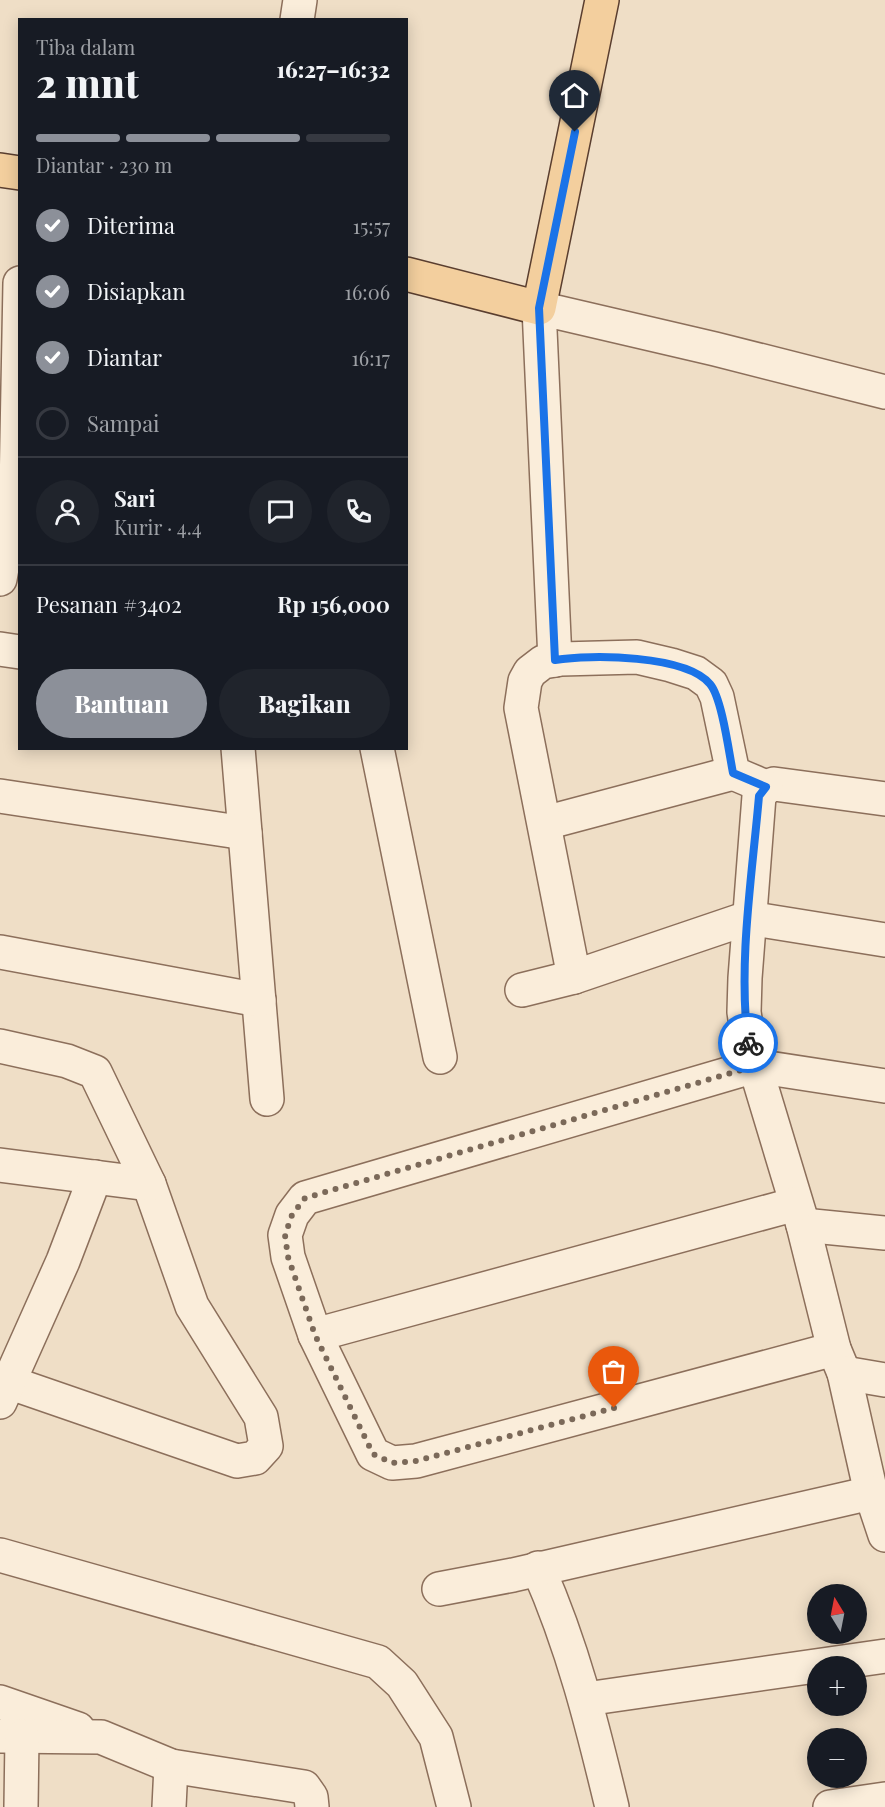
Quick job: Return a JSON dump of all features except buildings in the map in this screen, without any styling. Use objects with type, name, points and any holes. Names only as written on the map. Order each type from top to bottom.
[{"type":"main road","points":[[408,275],[551,311],[602,0]]},
{"type":"main road","points":[[0,170],[18,173]]},
{"type":"street","points":[[297,18],[300,0]]},
{"type":"street","points":[[555,660],[551,311],[885,392]]},
{"type":"street","points":[[0,579],[12,490],[18,335]]},
{"type":"street","points":[[0,649],[18,652]]},
{"type":"street","points":[[574,976],[521,708],[525,681],[530,672],[543,662],[555,660],[637,657],[696,673],[711,684],[717,698],[733,773]]},
{"type":"street","points":[[238,750],[267,1099]]},
{"type":"street","points":[[377,750],[440,1057]]},
{"type":"street","points":[[545,823],[733,773],[766,787]]},
{"type":"street","points":[[884,1530],[871,1493],[800,1214],[749,1046],[744,1012],[748,918],[759,796],[766,787],[774,784],[885,799]]},
{"type":"street","points":[[0,796],[245,833]]},
{"type":"street","points":[[522,990],[574,976],[748,918],[885,940]]},
{"type":"street","points":[[0,951],[259,1000]]},
{"type":"street","points":[[0,1046],[67,1061],[95,1072],[149,1184],[192,1306],[261,1417],[266,1446],[255,1458],[237,1461],[4,1392],[63,1261],[95,1177]]},
{"type":"street","points":[[885,1086],[755,1066],[305,1198],[292,1215],[285,1235],[288,1257],[315,1335],[373,1454],[392,1463],[416,1461],[839,1361],[885,1380]]},
{"type":"street","points":[[0,1165],[149,1184]]},
{"type":"street","points":[[315,1335],[800,1214],[885,1233]]},
{"type":"street","points":[[439,1589],[871,1493]]},
{"type":"street","points":[[0,1555],[378,1662],[402,1684],[436,1737],[454,1807]]},
{"type":"street","points":[[538,1568],[557,1610],[586,1700],[612,1807]]},
{"type":"street","points":[[586,1700],[885,1656]]},
{"type":"street","points":[[0,1702],[101,1737],[171,1766],[304,1787],[311,1797],[312,1807]]},
{"type":"street","points":[[21,1807],[11,1736],[101,1737]]},
{"type":"street","points":[[169,1807],[171,1766]]},
{"type":"street","points":[[830,1807],[885,1799]]},
{"type":"way so far","points":[[614,1408],[416,1461],[392,1463],[373,1454],[315,1335],[288,1257],[285,1235],[292,1215],[305,1198],[755,1066],[748,1043]]},
{"type":"route","points":[[575,132],[539,308],[555,660],[637,657],[696,673],[711,684],[717,698],[733,773],[766,787],[759,796],[748,918],[744,1012],[748,1043]]}]
